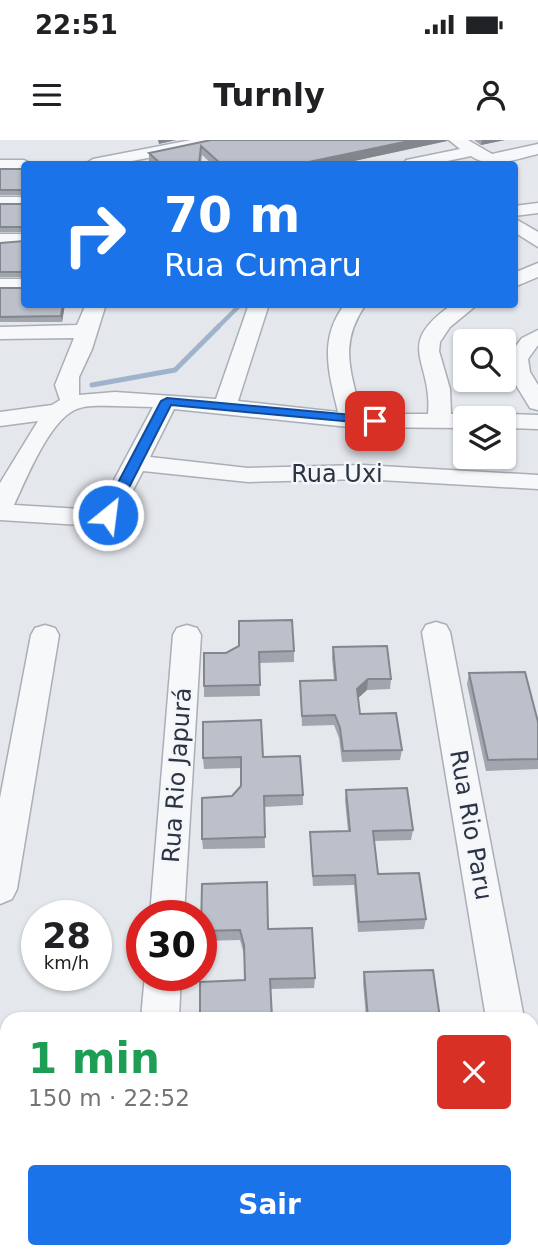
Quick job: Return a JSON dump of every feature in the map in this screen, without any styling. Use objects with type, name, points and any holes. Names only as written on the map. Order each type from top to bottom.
[{"type":"street","points":[[125,161],[216,140]]},
{"type":"street","points":[[457,140],[485,158],[500,158],[538,149]]},
{"type":"street","points":[[426,161],[473,151]]},
{"type":"street","points":[[0,166],[21,165]]},
{"type":"street","points":[[0,202],[21,202]]},
{"type":"street","points":[[518,210],[538,208]]},
{"type":"street","points":[[518,226],[538,241]]},
{"type":"street","points":[[0,240],[21,239]]},
{"type":"street","points":[[518,280],[538,269]]},
{"type":"street","points":[[518,284],[538,295]]},
{"type":"street","points":[[0,285],[21,285]]},
{"type":"street","points":[[94,308],[85,331],[84,346],[66,385],[65,407],[41,434],[0,510],[97,518],[108,515],[167,401]]},
{"type":"street","points":[[224,408],[258,308]]},
{"type":"street","points":[[351,420],[336,353],[344,317],[352,308]]},
{"type":"street","points":[[439,420],[439,387],[428,349],[432,338],[455,308]]},
{"type":"street","points":[[0,332],[85,331]]},
{"type":"street","points":[[538,336],[529,342],[517,359],[519,372],[538,403]]},
{"type":"street","points":[[0,419],[123,400],[167,401],[351,420],[453,421]]},
{"type":"street","points":[[516,421],[538,422]]},
{"type":"street","name":"Rua Uxi","points":[[136,463],[248,475],[363,472],[538,482]]},
{"type":"street","name":"Rua Rio Paru","points":[[436,632],[504,1012]]},
{"type":"street","points":[[0,889],[45,635]]},
{"type":"street","name":"Rua Rio Japurá","points":[[168,900],[187,635]]},
{"type":"street","points":[[160,1012],[162,991]]},
{"type":"building","points":[[211,140],[414,140],[313,161],[218,161],[201,146],[199,161],[158,161],[149,153]]},
{"type":"building","points":[[0,169],[21,169],[21,190],[0,190]]},
{"type":"building","points":[[0,204],[21,204],[21,227],[0,227]]},
{"type":"building","points":[[21,241],[21,272],[0,272],[0,243]]},
{"type":"building","points":[[0,288],[21,288],[21,308],[62,308],[61,316],[0,317]]},
{"type":"building","points":[[292,620],[294,651],[259,652],[260,685],[204,686],[204,653],[226,653],[239,646],[239,621]]},
{"type":"building","points":[[387,646],[391,679],[368,679],[357,689],[360,714],[396,713],[402,750],[343,751],[335,715],[302,716],[300,681],[336,680],[333,647]]},
{"type":"building","points":[[525,672],[538,722],[538,759],[488,760],[469,673]]},
{"type":"building","points":[[261,720],[263,757],[300,756],[303,795],[264,796],[265,837],[202,839],[202,798],[232,796],[241,786],[241,757],[203,758],[203,722]]},
{"type":"building","points":[[407,788],[413,830],[373,831],[378,874],[419,873],[426,919],[359,922],[355,875],[313,876],[310,832],[350,831],[346,790]]},
{"type":"building","points":[[267,882],[268,929],[312,928],[315,978],[270,979],[272,1012],[200,1012],[200,991],[217,991],[217,981],[245,980],[244,945],[240,930],[217,931],[217,900],[202,900],[202,884]]},
{"type":"building","points":[[433,970],[439,1012],[367,1012],[364,972]]},
{"type":"waterway","points":[[92,385],[175,370],[237,308]]},
{"type":"route","points":[[108,515],[113,510],[167,401],[375,421]]}]
